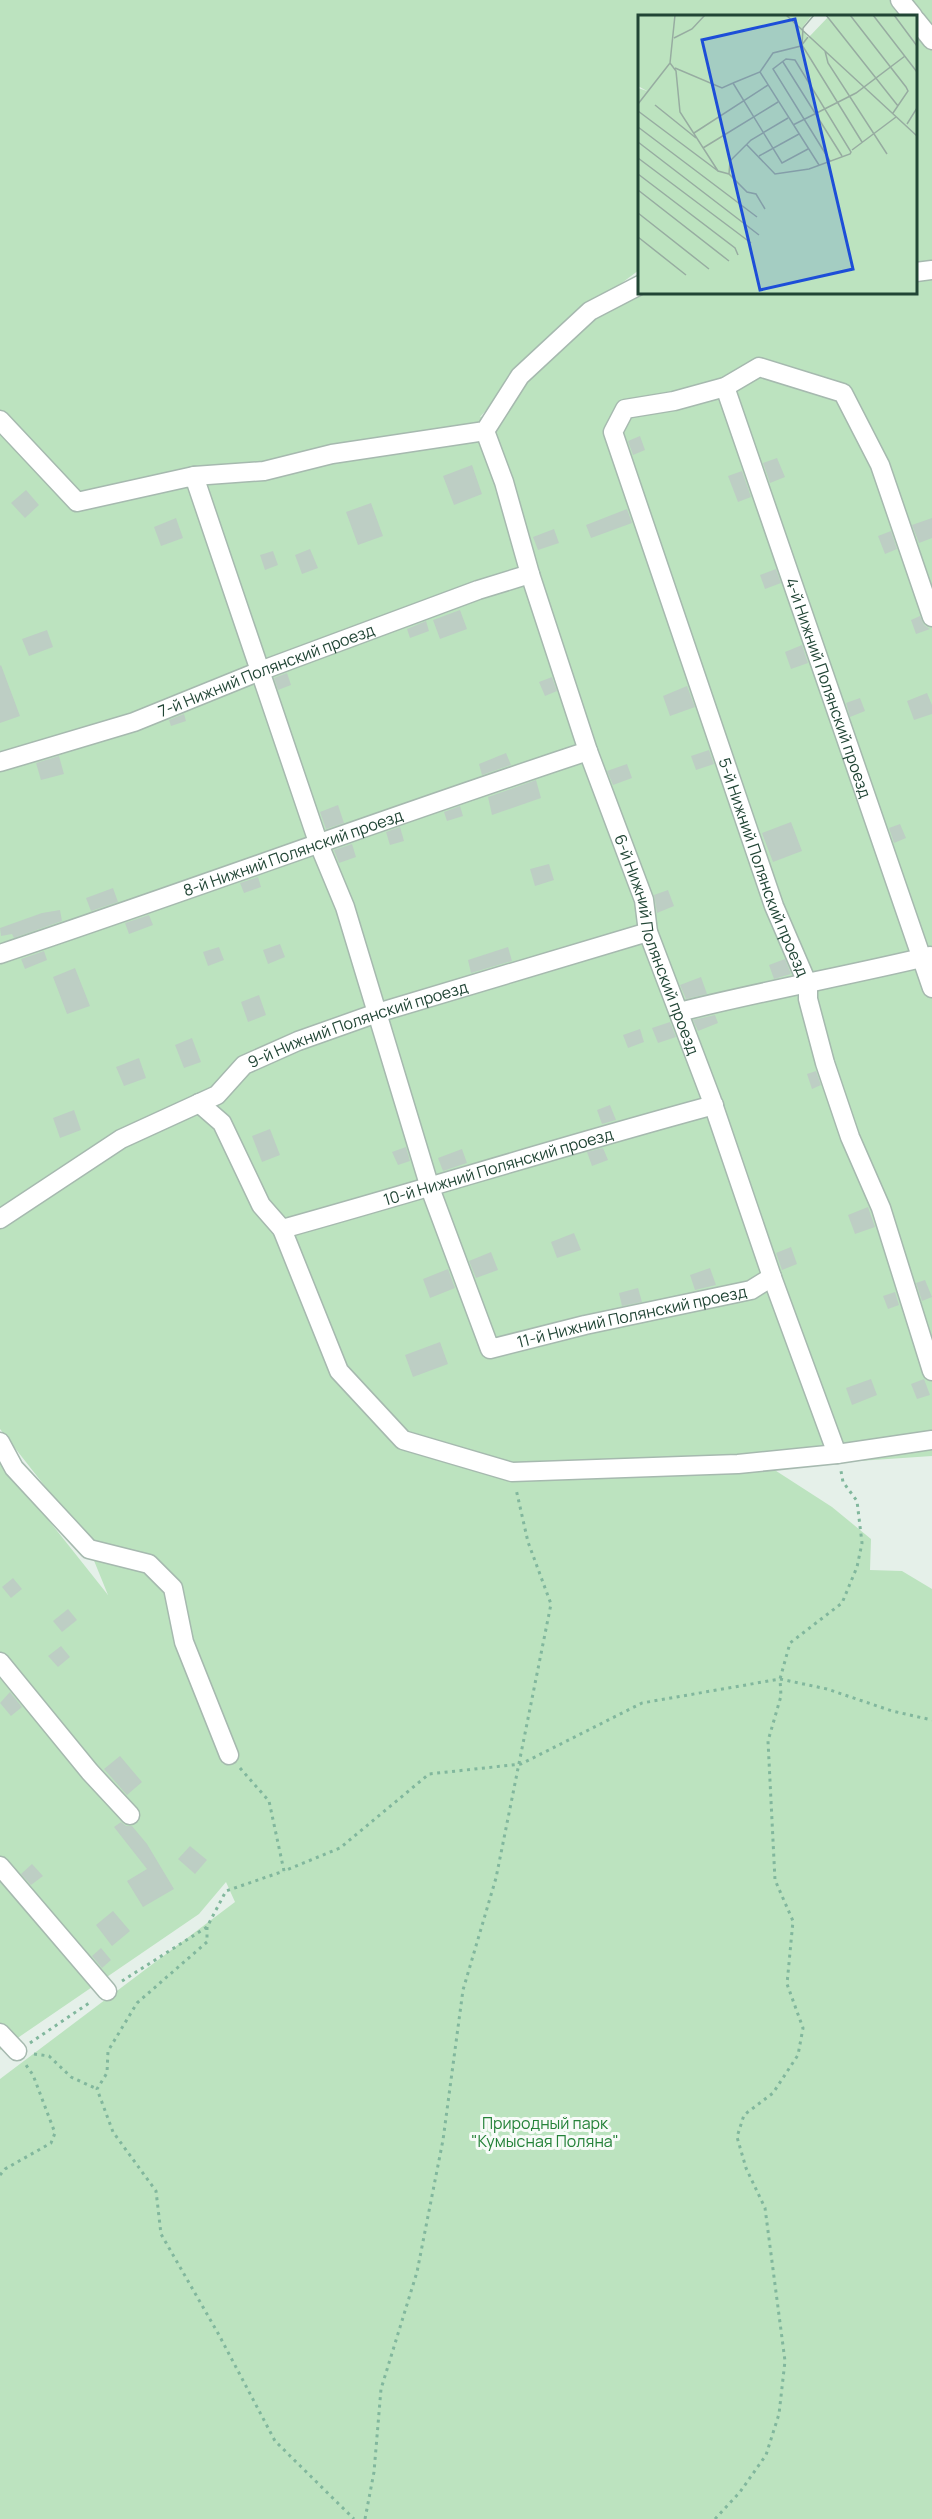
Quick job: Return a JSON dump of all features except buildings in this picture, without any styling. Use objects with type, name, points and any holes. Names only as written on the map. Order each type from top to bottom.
[{"type":"street","points":[[900,0],[912,15]]},
{"type":"street","points":[[917,22],[932,40]]},
{"type":"street","points":[[917,272],[932,270]]},
{"type":"street","points":[[0,420],[77,502],[194,476],[264,471],[332,454],[485,431],[520,376],[590,311],[638,286]]},
{"type":"street","points":[[725,387],[759,367],[843,393],[880,465],[932,617]]},
{"type":"street","name":"5-й Нижний Полянский проезд","points":[[725,387],[674,401],[625,409],[613,432],[774,906],[808,985],[808,999],[825,1063],[850,1137],[881,1208],[932,1371]]},
{"type":"street","name":"4-й Нижний Полянский проезд","points":[[725,387],[926,957],[932,988]]},
{"type":"street","name":"6-й Нижний Полянский проезд","points":[[485,431],[504,482],[530,574],[560,660],[588,752],[644,900],[648,932],[714,1105],[772,1277],[837,1454]]},
{"type":"street","points":[[194,476],[318,842],[345,907],[430,1188]]},
{"type":"street","name":"7-й Нижний Полянский проезд","points":[[0,762],[134,722],[260,671],[530,574]]},
{"type":"street","name":"8-й Нижний Полянский проезд","points":[[0,954],[190,890],[318,842],[588,752]]},
{"type":"street","name":"9-й Нижний Полянский проезд","points":[[0,1219],[121,1139],[217,1095],[244,1065],[298,1041],[377,1013],[648,932]]},
{"type":"street","points":[[679,1012],[751,994],[808,985],[926,957]]},
{"type":"street","points":[[199,1103],[222,1123],[261,1205],[282,1229],[339,1371],[403,1440],[512,1472],[738,1464],[837,1454],[932,1440]]},
{"type":"street","name":"10-й Нижний Полянский проезд","points":[[282,1229],[430,1188],[522,1158],[580,1144],[714,1105]]},
{"type":"street","name":"11-й Нижний Полянский проезд","points":[[430,1188],[490,1349],[585,1325],[751,1290],[772,1277]]},
{"type":"street","points":[[0,1442],[7,1472],[88,1549],[149,1564],[173,1588],[184,1642],[229,1755]]},
{"type":"street","points":[[0,1662],[90,1772],[130,1815]]},
{"type":"street","points":[[0,1866],[107,1991]]},
{"type":"street","points":[[0,2033],[17,2051]]},
{"type":"path","points":[[715,2519],[740,2492],[766,2455],[779,2414],[785,2361],[765,2208],[746,2168],[737,2137],[744,2115],[773,2093],[798,2055],[803,2028],[787,1984],[793,1921],[775,1880],[768,1741],[781,1696],[780,1679],[790,1643],[842,1603],[857,1567],[862,1543],[857,1501],[843,1482],[837,1454]]},
{"type":"path","points":[[365,2519],[374,2472],[381,2388],[417,2272],[443,2140],[463,1990],[496,1878],[551,1604],[528,1542],[512,1472]]},
{"type":"path","points":[[98,2089],[107,2073],[108,2051],[137,2003],[207,1942],[207,1927],[226,1891],[340,1848],[429,1774],[520,1764],[642,1703],[780,1679],[827,1689],[892,1711],[932,1720]]},
{"type":"path","points":[[229,1755],[270,1801],[284,1871]]},
{"type":"path","points":[[17,2051],[207,1927]]},
{"type":"path","points":[[17,2051],[49,2056],[71,2077],[98,2089],[113,2132],[156,2191],[161,2234],[219,2335],[275,2441],[354,2519]]},
{"type":"path","points":[[0,2175],[5,2169],[51,2143],[55,2133],[33,2075],[17,2051]]},
{"type":"green space","name":"Природный парк \"Кумысная Поляна\"","points":[[0,0],[932,0],[932,1456],[770,1467],[832,1507],[871,1539],[870,1570],[902,1571],[932,1589],[932,2519],[0,2519],[0,2079],[235,1902],[226,1882],[199,1914],[0,2050],[0,1459],[108,1595],[84,1536],[0,1429]]}]
